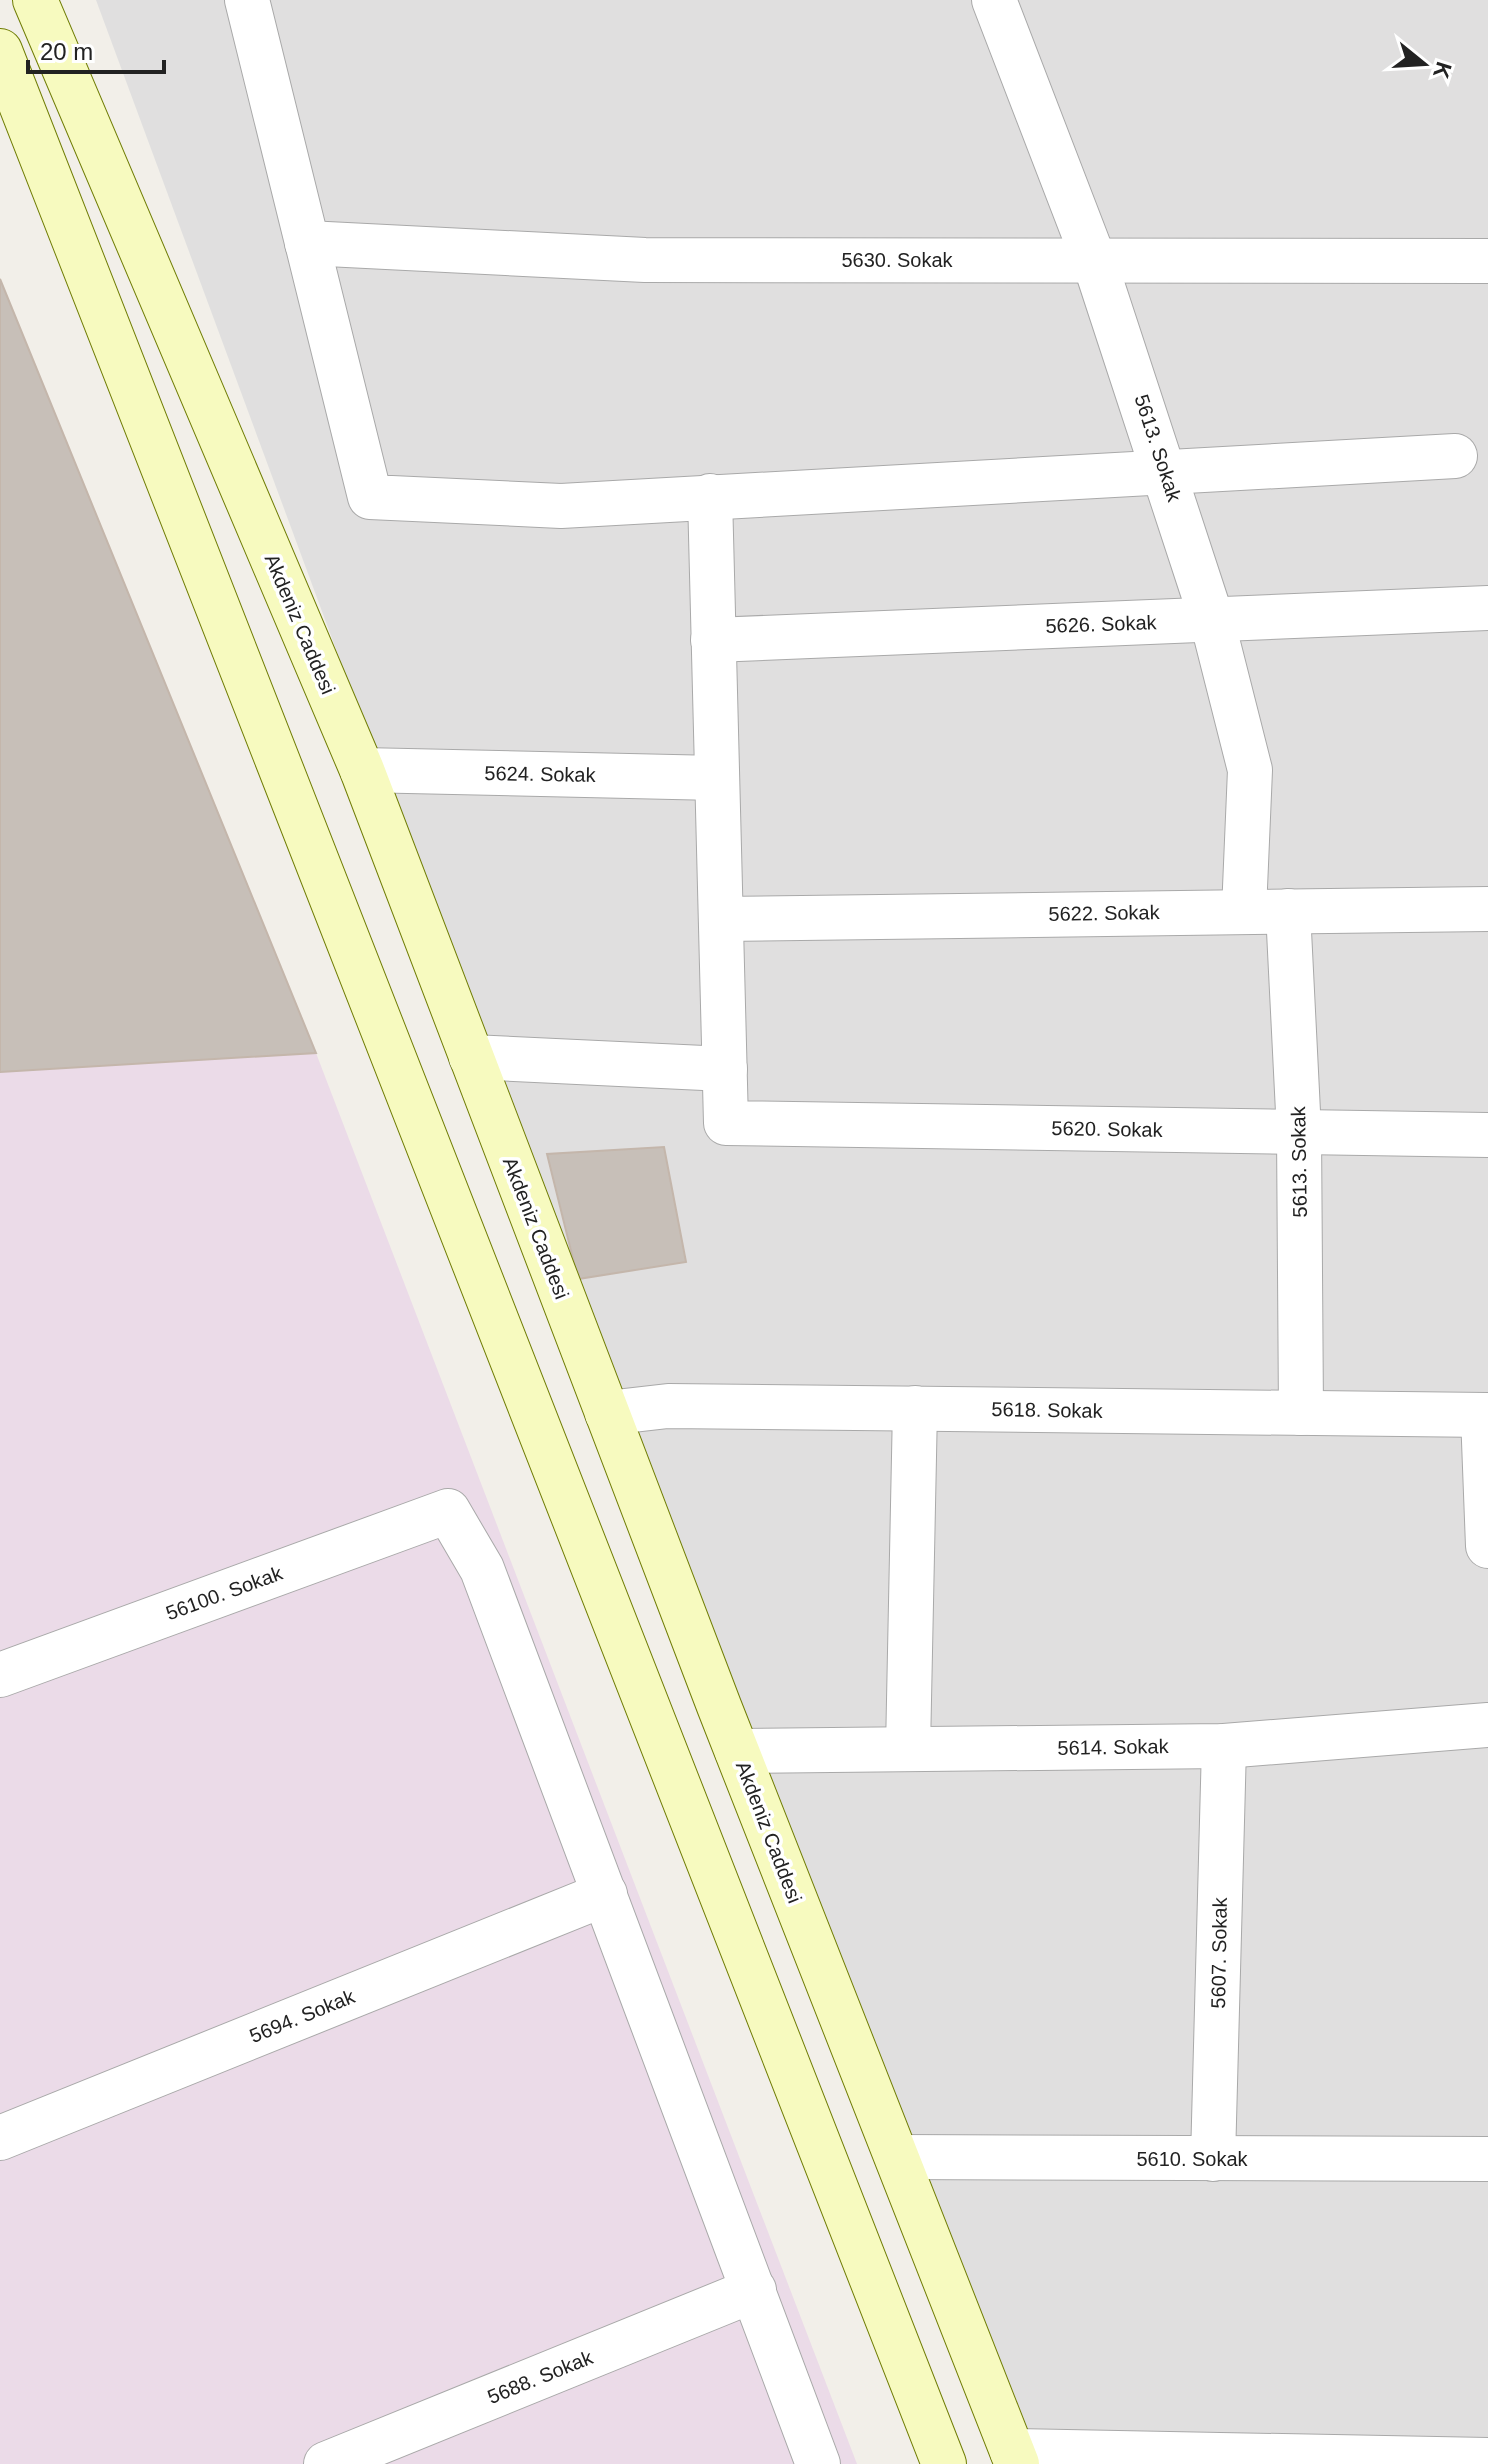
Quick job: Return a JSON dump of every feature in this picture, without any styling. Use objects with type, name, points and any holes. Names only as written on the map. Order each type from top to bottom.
[{"type":"main road","name":"Akdeniz Caddesi","points":[[35,0],[362,770],[737,1751],[1015,2458]]},
{"type":"main road","points":[[0,51],[944,2464]]},
{"type":"street","points":[[247,0],[370,497],[561,506],[1455,456]]},
{"type":"street","name":"5613. Sokak","points":[[994,0],[1094,260],[1212,620],[1250,770],[1244,911]]},
{"type":"street","name":"5630. Sokak","points":[[307,243],[645,260],[1488,261]]},
{"type":"street","points":[[471,1057],[725,1069],[710,496]]},
{"type":"street","name":"5626. Sokak","points":[[713,640],[1488,608]]},
{"type":"street","name":"5624. Sokak","points":[[362,770],[717,778]]},
{"type":"street","name":"5622. Sokak","points":[[721,919],[1488,909]]},
{"type":"street","name":"5613. Sokak","points":[[1288,911],[1299,1132],[1301,1413]]},
{"type":"street","name":"5620. Sokak","points":[[725,1069],[726,1123],[1488,1135]]},
{"type":"street","name":"5618. Sokak","points":[[607,1413],[668,1406],[1485,1415]]},
{"type":"street","points":[[908,1749],[915,1408]]},
{"type":"street","points":[[1485,1415],[1488,1546]]},
{"type":"street","name":"56100. Sokak","points":[[0,1675],[448,1511],[482,1569],[605,1894]]},
{"type":"street","name":"5614. Sokak","points":[[737,1751],[1224,1746],[1488,1725]]},
{"type":"street","name":"5607. Sokak","points":[[1213,2159],[1224,1746]]},
{"type":"street","points":[[605,1894],[818,2464]]},
{"type":"street","name":"5694. Sokak","points":[[0,2138],[605,1894]]},
{"type":"street","name":"5610. Sokak","points":[[897,2157],[1488,2159]]},
{"type":"street","name":"5688. Sokak","points":[[326,2464],[754,2290]]},
{"type":"street","points":[[1015,2458],[1488,2460]]},
{"type":"shaded area","points":[[96,0],[1488,0],[1488,2464],[1042,2464],[601,1366]]},
{"type":"shaded area","points":[[316,1053],[857,2464],[0,2464],[0,1072]]},
{"type":"building","points":[[0,279],[316,1053],[0,1072]]},
{"type":"building","points":[[664,1147],[686,1262],[578,1279],[547,1154]]}]
